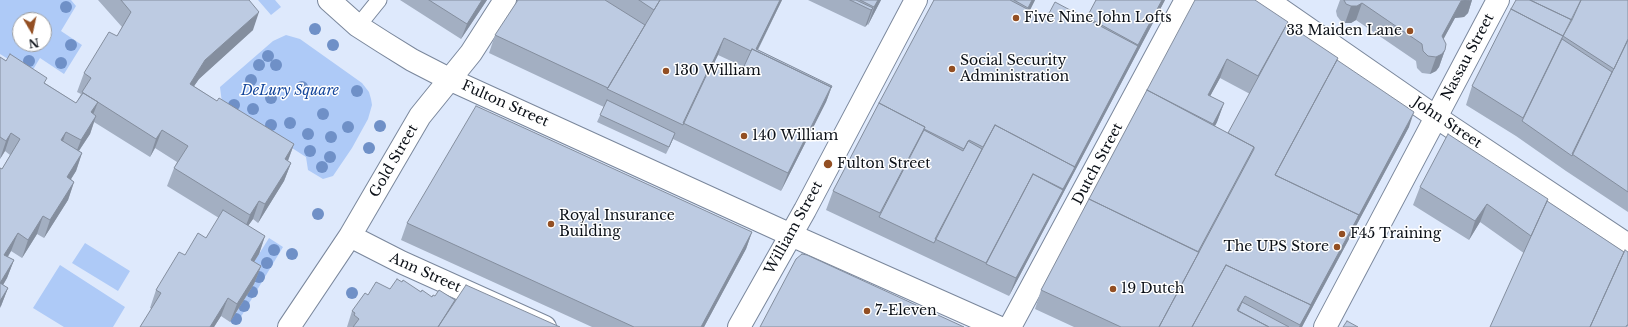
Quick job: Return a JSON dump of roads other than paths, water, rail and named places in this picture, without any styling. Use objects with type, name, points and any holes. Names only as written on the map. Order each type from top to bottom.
[{"type":"street","name":"Fulton Street","points":[[329,0],[358,26],[412,60],[449,79],[791,235],[998,327]]},
{"type":"street","name":"Gold Street","points":[[289,327],[350,236],[420,116],[471,53],[505,0]]},
{"type":"street","name":"William Street","points":[[739,327],[791,235],[916,0]]},
{"type":"street","name":"Dutch Street","points":[[1010,327],[1186,0]]},
{"type":"street","name":"John Street","points":[[1267,0],[1628,245]]},
{"type":"street","name":"Nassau Street","points":[[1325,327],[1498,0]]},
{"type":"street","name":"Ann Street","points":[[350,236],[401,262],[545,327]]},
{"type":"lane","points":[[358,26],[379,0]]},
{"type":"place","name":"Five Nine John Lofts","points":[[1016,18]]},
{"type":"place","name":"33 Maiden Lane","points":[[1410,31]]},
{"type":"place","name":"Social Security Administration","points":[[952,69]]},
{"type":"place","name":"130 William","points":[[666,71]]},
{"type":"place","name":"140 William","points":[[744,136]]},
{"type":"place","name":"Fulton Street","points":[[828,164]]},
{"type":"place","name":"Royal Insurance Building","points":[[551,224]]},
{"type":"place","name":"F45 Training","points":[[1342,234]]},
{"type":"place","name":"The UPS Store","points":[[1337,247]]},
{"type":"place","name":"19 Dutch","points":[[1113,289]]},
{"type":"place","name":"7-Eleven","points":[[867,311]]},
{"type":"park label","name":"DeLury Square","points":[[290,91]]}]
